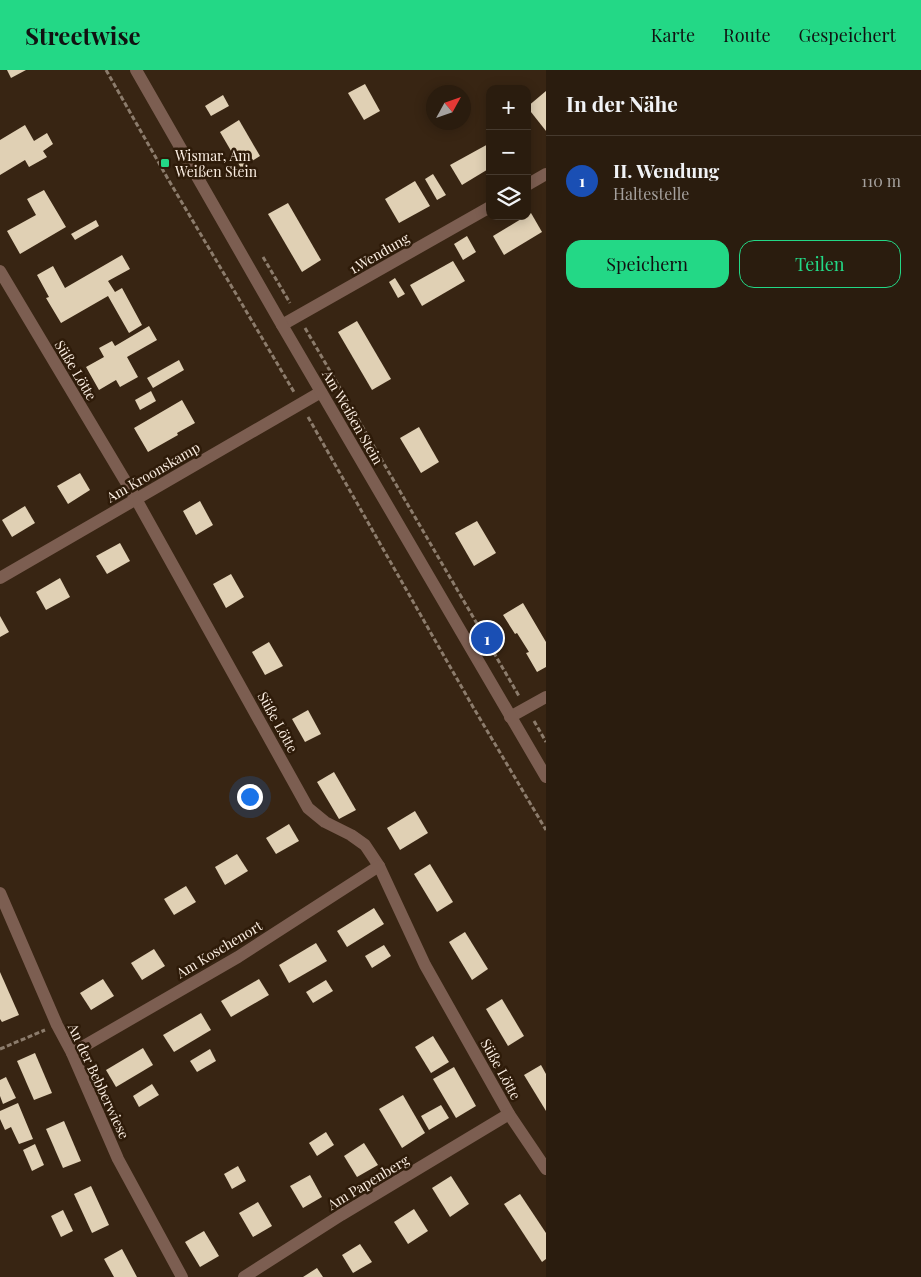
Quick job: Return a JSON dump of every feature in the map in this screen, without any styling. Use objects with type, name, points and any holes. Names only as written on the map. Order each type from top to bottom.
[{"type":"street","name":"Am Weißen Stein","points":[[136,70],[282,326],[546,777]]},
{"type":"street","points":[[531,183],[546,174]]},
{"type":"street","name":"1.Wendung","points":[[282,326],[486,209]]},
{"type":"street","name":"Süße Lötte","points":[[0,271],[136,499],[308,808],[325,822],[351,835],[365,846],[379,866],[425,965],[509,1114],[546,1169]]},
{"type":"street","name":"Am Kroonskamp","points":[[0,578],[321,392]]},
{"type":"street","points":[[510,717],[546,697]]},
{"type":"street","name":"Am Koschenort","points":[[72,1053],[238,957],[379,866]]},
{"type":"street","name":"An der Bebberwiese","points":[[0,893],[118,1159],[182,1277]]},
{"type":"street","name":"Am Papenberg","points":[[244,1277],[341,1215],[509,1114]]},
{"type":"path","points":[[106,70],[301,404],[473,707],[546,830]]},
{"type":"path","points":[[262,256],[546,742]]},
{"type":"path","points":[[0,1049],[57,1025]]},
{"type":"building","points":[[7,70],[26,70],[11,78]]},
{"type":"building","points":[[365,84],[380,111],[364,120],[348,93]]},
{"type":"building","points":[[546,91],[546,131],[531,112],[531,104]]},
{"type":"building","points":[[223,95],[229,106],[211,116],[205,106]]},
{"type":"building","points":[[239,120],[260,156],[241,168],[220,132]]},
{"type":"building","points":[[25,125],[34,141],[47,133],[53,144],[43,151],[47,157],[29,167],[25,160],[0,175],[0,140]]},
{"type":"building","points":[[486,145],[486,170],[462,185],[450,165]]},
{"type":"building","points":[[433,174],[446,195],[437,200],[425,179]]},
{"type":"building","points":[[415,181],[430,206],[399,223],[385,199]]},
{"type":"building","points":[[44,190],[66,227],[20,254],[7,231],[36,215],[27,199]]},
{"type":"building","points":[[288,203],[321,260],[302,272],[268,214]]},
{"type":"building","points":[[531,213],[542,232],[504,255],[493,236],[519,220],[531,220]]},
{"type":"building","points":[[96,220],[99,226],[75,240],[71,234]]},
{"type":"building","points":[[467,236],[476,252],[463,260],[454,244]]},
{"type":"building","points":[[122,255],[130,269],[108,281],[115,292],[122,288],[142,325],[129,333],[108,296],[61,323],[46,298],[49,297],[37,275],[53,266],[65,288]]},
{"type":"building","points":[[453,261],[465,281],[422,306],[410,285]]},
{"type":"building","points":[[395,278],[405,294],[398,298],[389,282]]},
{"type":"building","points":[[357,321],[391,379],[372,390],[338,332]]},
{"type":"building","points":[[149,326],[157,340],[127,357],[138,377],[120,387],[116,380],[99,390],[86,367],[104,357],[99,348],[112,341],[115,346]]},
{"type":"building","points":[[179,360],[184,370],[153,388],[147,378]]},
{"type":"building","points":[[151,391],[156,401],[140,410],[135,400]]},
{"type":"building","points":[[182,400],[195,423],[148,452],[134,428]]},
{"type":"building","points":[[419,427],[439,462],[421,473],[400,438]]},
{"type":"building","points":[[80,473],[90,490],[68,504],[57,486]]},
{"type":"building","points":[[200,501],[213,525],[196,535],[183,511]]},
{"type":"building","points":[[25,506],[35,523],[12,537],[2,520]]},
{"type":"building","points":[[477,521],[496,553],[474,566],[455,533]]},
{"type":"building","points":[[120,543],[130,561],[107,574],[96,556]]},
{"type":"building","points":[[231,574],[244,597],[226,608],[213,584]]},
{"type":"building","points":[[60,578],[70,597],[46,610],[36,592]]},
{"type":"building","points":[[523,603],[546,642],[546,667],[537,672],[526,653],[529,652],[503,615]]},
{"type":"building","points":[[0,616],[9,632],[0,637]]},
{"type":"building","points":[[269,642],[283,666],[265,675],[252,652]]},
{"type":"building","points":[[308,710],[321,734],[305,742],[292,719]]},
{"type":"building","points":[[334,772],[356,810],[339,819],[317,782]]},
{"type":"building","points":[[415,811],[428,833],[400,850],[387,828]]},
{"type":"building","points":[[289,824],[299,841],[276,854],[266,838]]},
{"type":"building","points":[[237,854],[248,871],[225,885],[215,867]]},
{"type":"building","points":[[430,864],[453,902],[437,912],[414,874]]},
{"type":"building","points":[[186,886],[196,902],[174,915],[164,899]]},
{"type":"building","points":[[374,908],[384,924],[347,947],[337,931]]},
{"type":"building","points":[[465,932],[488,969],[472,980],[449,942]]},
{"type":"building","points":[[316,943],[327,961],[289,983],[279,965]]},
{"type":"building","points":[[384,945],[391,956],[372,968],[365,956]]},
{"type":"building","points":[[154,949],[165,966],[142,980],[131,963]]},
{"type":"building","points":[[0,972],[19,1015],[2,1022],[0,1019]]},
{"type":"building","points":[[103,979],[114,996],[91,1010],[80,993]]},
{"type":"building","points":[[259,979],[269,995],[231,1017],[221,1001]]},
{"type":"building","points":[[326,980],[333,991],[313,1003],[306,992]]},
{"type":"building","points":[[502,999],[524,1036],[508,1046],[486,1009]]},
{"type":"building","points":[[201,1013],[211,1030],[174,1052],[163,1035]]},
{"type":"building","points":[[433,1036],[449,1062],[431,1073],[415,1047]]},
{"type":"building","points":[[143,1048],[153,1065],[116,1087],[106,1070]]},
{"type":"building","points":[[210,1049],[216,1061],[197,1072],[190,1061]]},
{"type":"building","points":[[35,1053],[52,1093],[34,1100],[17,1061]]},
{"type":"building","points":[[541,1065],[546,1074],[546,1111],[524,1075]]},
{"type":"building","points":[[454,1067],[476,1106],[456,1118],[433,1079]]},
{"type":"building","points":[[6,1077],[16,1098],[3,1104],[0,1096],[0,1080]]},
{"type":"building","points":[[152,1084],[159,1095],[139,1107],[133,1096]]},
{"type":"building","points":[[403,1095],[425,1133],[402,1148],[379,1109]]},
{"type":"building","points":[[18,1103],[33,1139],[19,1144],[11,1127],[5,1130],[0,1119],[0,1111]]},
{"type":"building","points":[[441,1105],[449,1118],[429,1130],[421,1116]]},
{"type":"building","points":[[64,1121],[81,1161],[63,1168],[46,1129]]},
{"type":"building","points":[[326,1132],[334,1145],[317,1156],[309,1143]]},
{"type":"building","points":[[364,1143],[378,1165],[357,1177],[344,1156]]},
{"type":"building","points":[[35,1144],[44,1165],[32,1171],[23,1150]]},
{"type":"building","points":[[238,1166],[246,1181],[232,1189],[224,1174]]},
{"type":"building","points":[[310,1175],[322,1197],[303,1208],[290,1186]]},
{"type":"building","points":[[451,1176],[469,1204],[450,1217],[432,1188]]},
{"type":"building","points":[[91,1186],[109,1225],[92,1233],[74,1194]]},
{"type":"building","points":[[520,1194],[546,1233],[546,1259],[542,1262],[504,1204]]},
{"type":"building","points":[[258,1202],[272,1226],[253,1237],[239,1213]]},
{"type":"building","points":[[414,1209],[428,1231],[408,1244],[394,1222]]},
{"type":"building","points":[[63,1210],[73,1231],[61,1237],[51,1216]]},
{"type":"building","points":[[204,1231],[219,1256],[200,1267],[185,1242]]},
{"type":"building","points":[[360,1244],[372,1262],[353,1273],[342,1255]]},
{"type":"building","points":[[122,1249],[137,1277],[114,1277],[104,1259]]},
{"type":"building","points":[[317,1268],[323,1277],[303,1277]]},
{"type":"place","name":"Wismar, Am Weißen Stein","points":[[165,163]]},
{"type":"place","name":"II. Wendung","points":[[487,638]]}]
